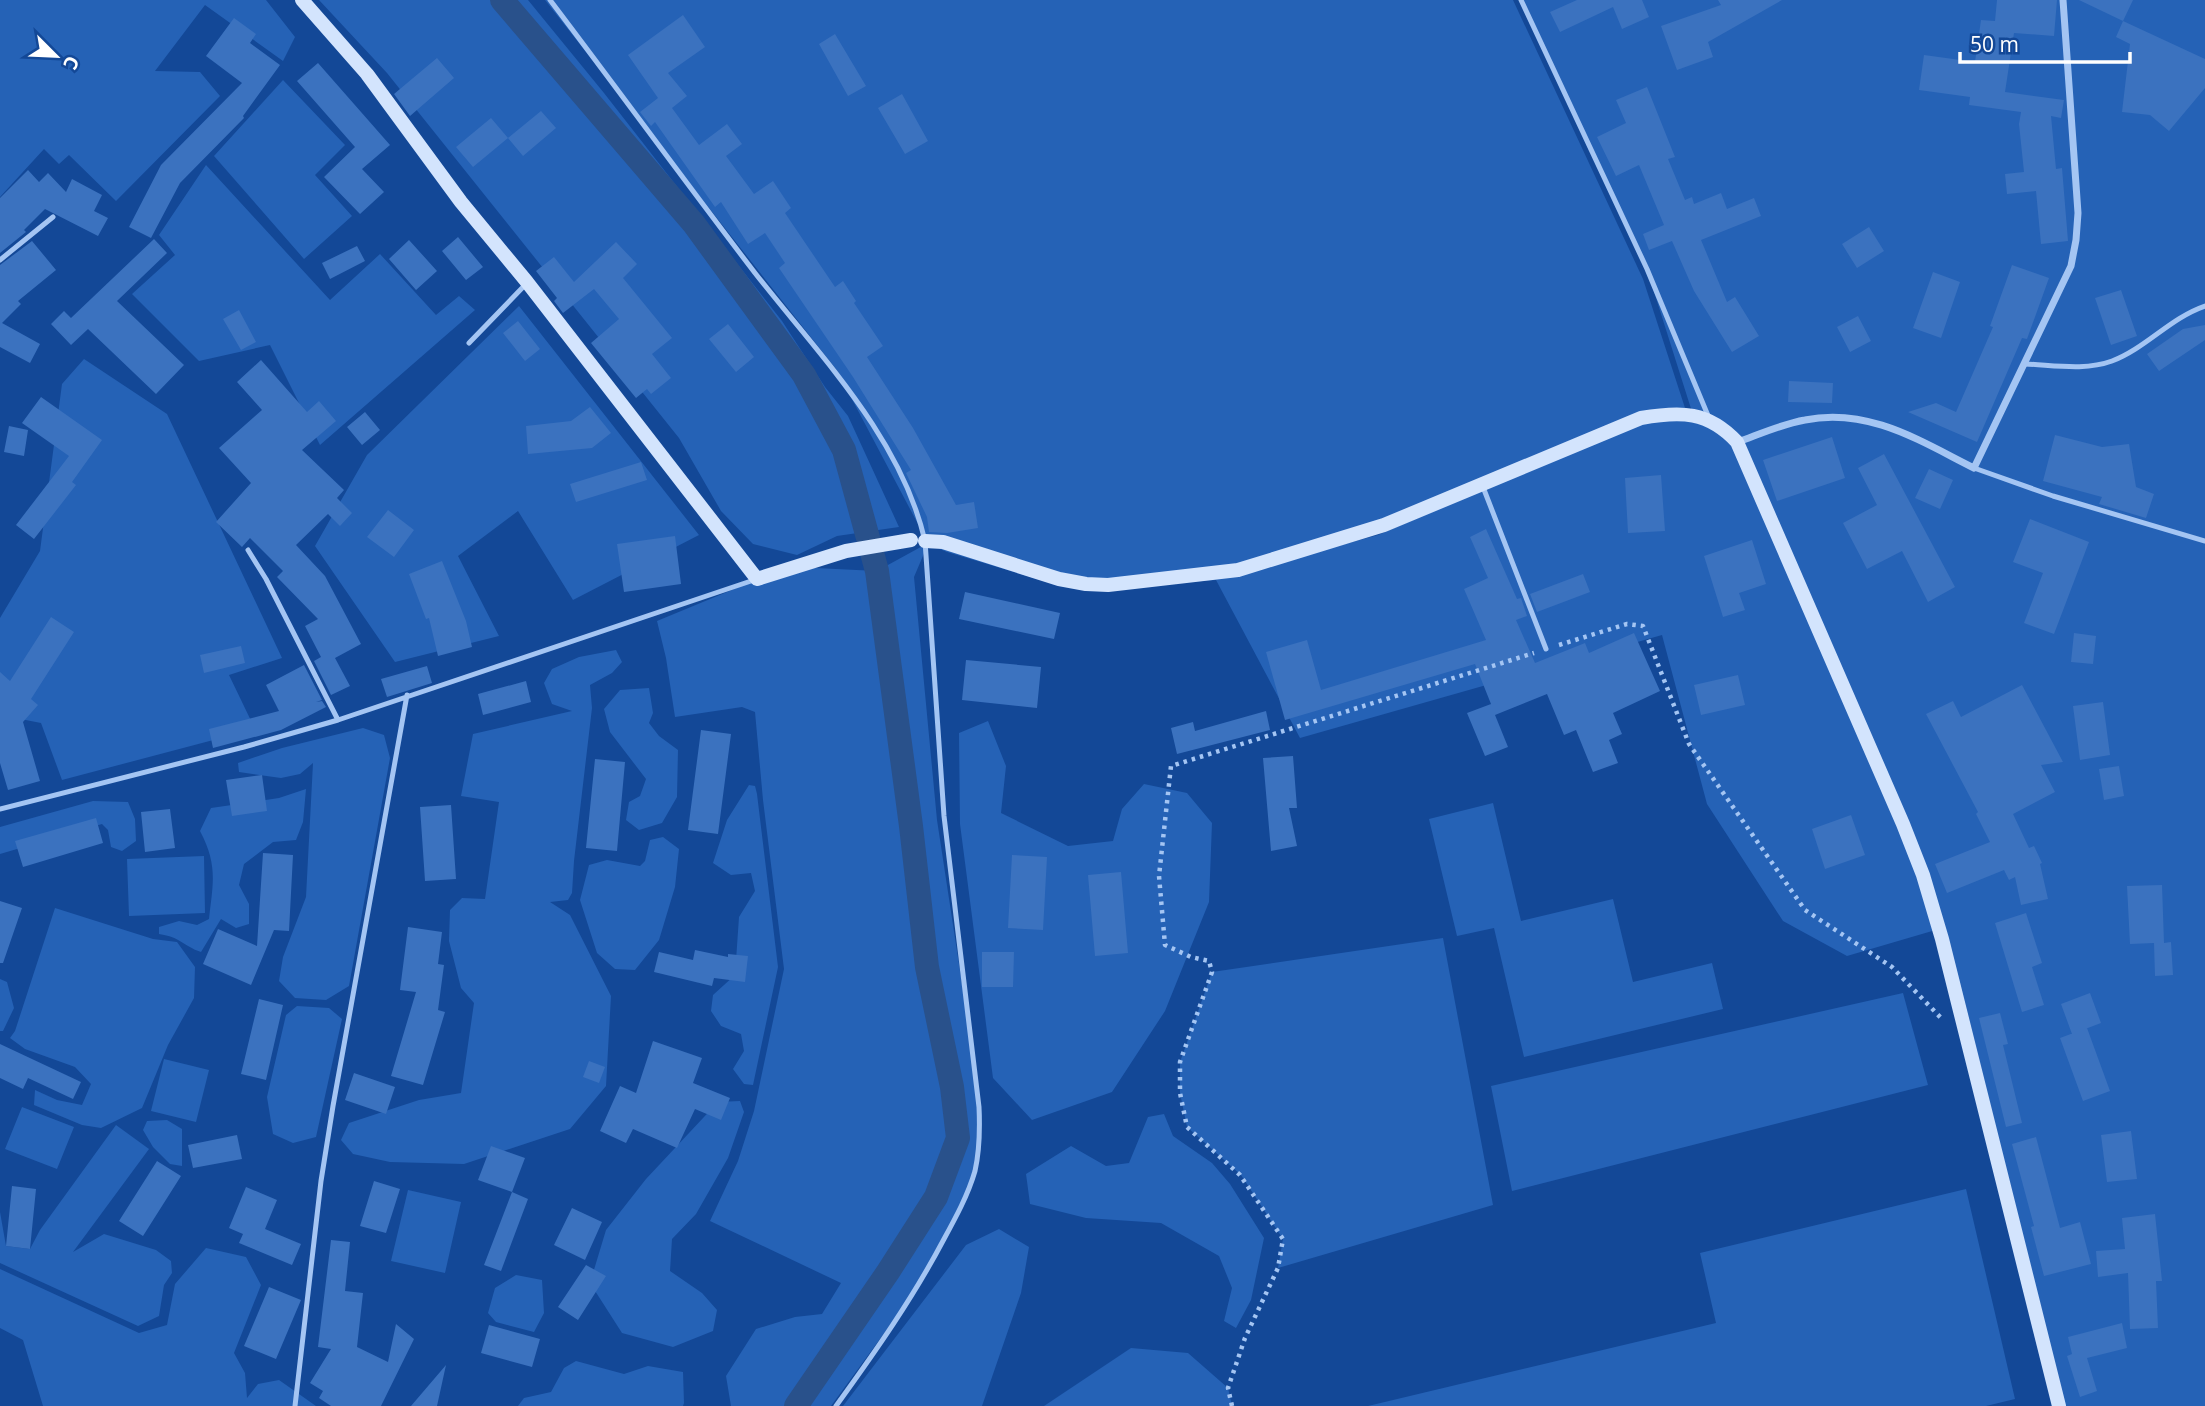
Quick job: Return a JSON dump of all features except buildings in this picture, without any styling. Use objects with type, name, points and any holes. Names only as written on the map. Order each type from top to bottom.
[{"type":"street","points":[[302,0],[350,53],[461,202],[527,282],[757,579],[846,551],[918,540],[943,542],[1059,579],[1086,584],[1121,584],[1212,574],[1250,566],[1384,525],[1641,418],[1684,413],[1710,420],[1725,430],[1737,442],[1923,875],[1971,1049],[2059,1406]]},
{"type":"street","points":[[1737,442],[1805,420],[1839,417],[1879,422],[1974,468],[2071,266],[2076,240],[2078,213],[2063,0]]},
{"type":"lane","points":[[550,0],[754,271],[862,408],[919,516],[918,540],[944,816],[979,1107],[980,1140],[975,1171],[964,1200],[924,1276],[898,1320],[836,1406]]},
{"type":"lane","points":[[1521,0],[1647,270],[1710,420]]},
{"type":"lane","points":[[0,260],[53,217]]},
{"type":"lane","points":[[469,343],[527,282]]},
{"type":"lane","points":[[2025,364],[2089,366],[2112,361],[2189,311],[2205,306]]},
{"type":"lane","points":[[1974,468],[2053,496],[2205,541]]},
{"type":"lane","points":[[1481,484],[1546,649]]},
{"type":"lane","points":[[248,550],[272,590],[338,720]]},
{"type":"lane","points":[[0,809],[244,747],[338,720],[757,579]]},
{"type":"lane","points":[[295,1406],[321,1181],[408,695]]},
{"type":"path","points":[[1232,1406],[1228,1388],[1245,1338],[1278,1268],[1283,1239],[1241,1175],[1187,1127],[1180,1093],[1180,1062],[1212,972],[1209,961],[1191,957],[1166,945],[1159,876],[1171,766],[1627,624],[1643,626],[1689,744],[1805,910],[1892,967],[1945,1021]]},
{"type":"shaded area","points":[[0,0],[266,0],[295,37],[283,61],[205,5],[155,71],[200,72],[220,96],[116,201],[69,155],[59,164],[44,149],[0,197]]},
{"type":"shaded area","points":[[319,0],[528,0],[782,321],[825,387],[848,416],[899,527],[837,536],[797,555],[753,544],[721,511],[679,438],[387,73]]},
{"type":"shaded area","points":[[545,0],[1513,0],[1643,279],[1686,411],[1640,416],[1376,529],[1217,579],[1378,535],[1642,422],[1693,415],[1649,276],[1520,0],[2205,0],[2205,1406],[2060,1406],[1939,929],[1847,956],[1783,921],[1707,804],[1662,635],[1300,738],[1216,580],[1094,589],[1044,581],[928,544],[914,577],[937,820],[982,1115],[975,1177],[947,1237],[896,1317],[831,1406],[731,1406],[726,1376],[756,1329],[795,1317],[822,1314],[841,1283],[710,1221],[738,1161],[754,1111],[784,969],[755,712],[742,707],[675,717],[657,621],[756,580],[795,567],[877,571],[928,543],[836,369]]},
{"type":"shaded area","points":[[283,80],[345,145],[315,175],[352,216],[304,259],[214,156]]},
{"type":"shaded area","points":[[206,165],[330,300],[380,254],[436,315],[459,296],[475,310],[320,445],[270,345],[199,361],[132,294],[175,255],[159,235]]},
{"type":"shaded area","points":[[519,306],[699,535],[573,600],[518,511],[458,556],[499,636],[395,662],[315,546],[367,455]]},
{"type":"shaded area","points":[[84,359],[167,414],[282,658],[229,675],[255,729],[62,780],[41,723],[0,715],[0,618],[40,551],[62,384]]},
{"type":"shaded area","points":[[616,650],[622,662],[612,673],[590,685],[592,708],[572,893],[568,900],[550,902],[570,915],[611,996],[606,1086],[570,1129],[464,1164],[390,1162],[353,1154],[341,1140],[349,1123],[419,1100],[461,1093],[474,1003],[461,988],[449,941],[450,910],[462,898],[485,899],[499,802],[461,796],[473,734],[572,711],[552,704],[544,683],[552,669],[579,657]]},
{"type":"shaded area","points":[[649,688],[653,713],[649,723],[659,736],[678,750],[677,797],[662,823],[639,830],[626,820],[629,802],[640,796],[646,779],[610,732],[604,709],[620,690]]},
{"type":"shaded area","points":[[988,721],[1006,766],[1001,813],[1068,846],[1113,841],[1122,809],[1144,784],[1187,793],[1212,823],[1209,902],[1165,1011],[1112,1092],[1032,1120],[993,1078],[960,824],[959,733]]},
{"type":"shaded area","points":[[363,728],[384,735],[390,758],[349,986],[326,1000],[295,998],[279,981],[283,957],[306,897],[313,763],[300,774],[281,778],[239,772],[238,763],[282,748]]},
{"type":"shaded area","points":[[749,785],[755,786],[757,794],[778,967],[753,1085],[744,1084],[733,1069],[744,1051],[741,1034],[721,1026],[711,1011],[713,995],[735,975],[739,917],[755,891],[751,873],[731,875],[713,863],[727,820]]},
{"type":"shaded area","points":[[306,789],[303,822],[296,840],[273,842],[244,864],[239,885],[249,904],[249,924],[236,928],[221,919],[201,952],[172,937],[159,934],[159,927],[179,921],[197,925],[209,919],[212,864],[200,831],[211,808],[279,798]]},
{"type":"shaded area","points":[[93,801],[128,802],[135,819],[136,841],[122,851],[111,847],[108,830],[102,824],[0,854],[0,827]]},
{"type":"shaded area","points":[[1493,803],[1521,921],[1613,899],[1633,982],[1712,963],[1723,1009],[1524,1057],[1494,928],[1457,936],[1429,819]]},
{"type":"shaded area","points":[[663,837],[679,849],[675,887],[659,940],[635,970],[615,969],[597,953],[580,900],[589,865],[607,860],[640,866],[645,861],[650,840]]},
{"type":"shaded area","points":[[204,856],[205,913],[129,916],[127,859]]},
{"type":"shaded area","points":[[55,908],[153,939],[177,942],[195,967],[194,998],[168,1045],[142,1108],[101,1128],[82,1125],[34,1105],[35,1090],[57,1100],[82,1105],[91,1084],[75,1067],[25,1049],[10,1038],[15,1031]]},
{"type":"shaded area","points":[[1443,938],[1493,1205],[1278,1268],[1283,1239],[1241,1175],[1187,1127],[1180,1093],[1180,1062],[1212,972]]},
{"type":"shaded area","points":[[0,979],[7,982],[14,1008],[3,1031],[0,1031]]},
{"type":"shaded area","points":[[1903,993],[1928,1085],[1512,1191],[1491,1086]]},
{"type":"shaded area","points":[[297,1006],[329,1008],[342,1019],[316,1137],[293,1143],[273,1134],[267,1097],[286,1015]]},
{"type":"shaded area","points":[[164,1059],[209,1070],[196,1122],[151,1111]]},
{"type":"shaded area","points":[[740,1101],[744,1112],[728,1158],[696,1214],[672,1239],[670,1271],[702,1293],[717,1310],[713,1331],[673,1347],[622,1333],[590,1283],[606,1230],[646,1179],[718,1102]]},
{"type":"shaded area","points":[[22,1107],[74,1127],[57,1169],[5,1149]]},
{"type":"shaded area","points":[[1164,1114],[1173,1136],[1212,1163],[1230,1184],[1264,1238],[1251,1300],[1236,1328],[1224,1321],[1232,1288],[1219,1256],[1161,1223],[1086,1218],[1030,1204],[1026,1174],[1071,1146],[1106,1166],[1129,1163],[1148,1117]]},
{"type":"shaded area","points":[[167,1120],[182,1129],[182,1166],[170,1164],[153,1147],[143,1130],[147,1121]]},
{"type":"shaded area","points":[[116,1125],[149,1149],[73,1252],[104,1234],[156,1250],[171,1261],[172,1273],[164,1285],[159,1316],[138,1326],[0,1263],[0,1212],[6,1246],[30,1249],[40,1230]]},
{"type":"shaded area","points":[[1966,1189],[2015,1399],[1986,1406],[1368,1406],[1716,1323],[1700,1253]]},
{"type":"shaded area","points":[[408,1190],[461,1202],[445,1273],[391,1261]]},
{"type":"shaded area","points":[[999,1229],[1029,1247],[1021,1293],[982,1406],[843,1406],[966,1245]]},
{"type":"shaded area","points":[[206,1248],[246,1257],[261,1285],[234,1353],[245,1373],[247,1398],[258,1384],[279,1380],[316,1406],[43,1406],[23,1340],[0,1328],[0,1269],[139,1333],[167,1325],[175,1284]]},
{"type":"shaded area","points":[[516,1275],[542,1280],[544,1313],[534,1332],[496,1322],[488,1313],[495,1288]]},
{"type":"shaded area","points":[[1131,1348],[1188,1353],[1228,1388],[1232,1406],[1044,1406]]},
{"type":"shaded area","points":[[576,1361],[624,1374],[648,1366],[683,1372],[683,1406],[518,1406],[524,1398],[551,1392],[564,1368]]},
{"type":"waterway","points":[[502,0],[694,224],[804,375],[844,450],[877,571],[927,967],[952,1087],[958,1138],[936,1197],[796,1406]]}]
